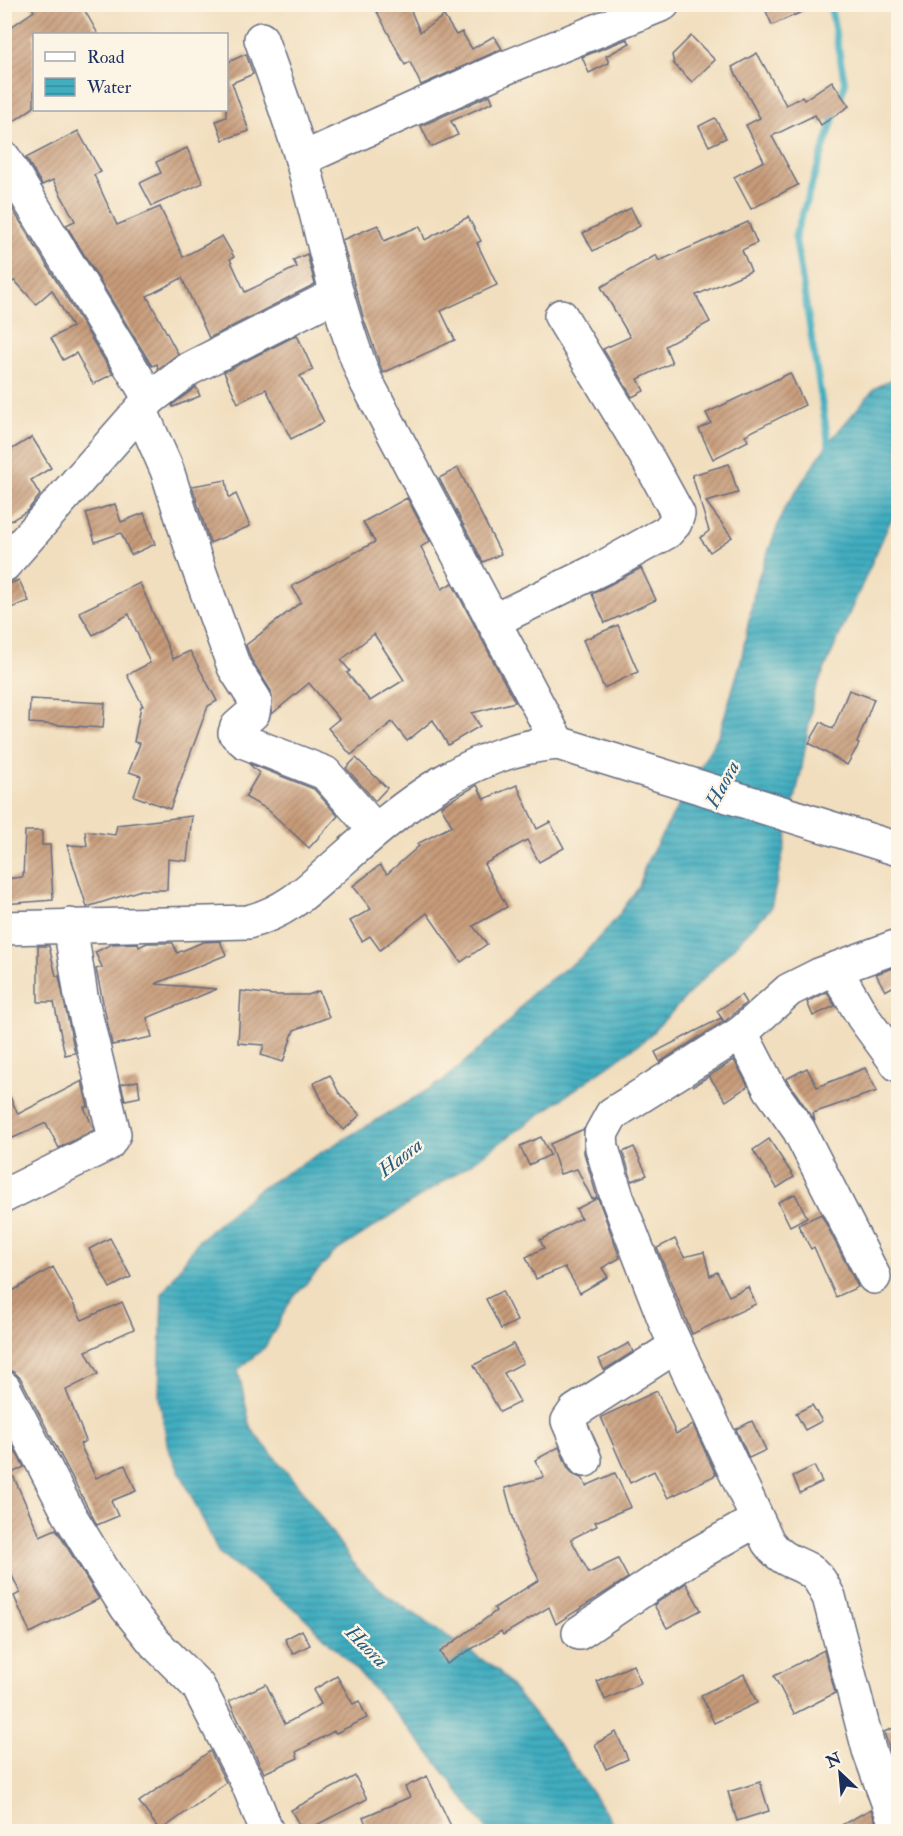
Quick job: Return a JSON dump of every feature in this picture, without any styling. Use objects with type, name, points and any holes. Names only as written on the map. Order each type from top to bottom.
[{"type":"street","points":[[302,159],[495,72],[663,4]]},
{"type":"street","points":[[261,39],[302,159],[351,344],[365,379],[558,743]]},
{"type":"street","points":[[4,158],[145,405],[168,470],[194,556],[234,667],[255,700],[253,713],[237,727],[235,733],[238,738],[325,773],[375,830]]},
{"type":"street","points":[[4,565],[145,405],[189,369],[337,294]]},
{"type":"street","points":[[493,621],[604,567],[668,532],[678,514],[649,461],[561,316]]},
{"type":"street","points":[[4,928],[248,921],[272,916],[293,903],[375,830],[425,792],[462,770],[500,754],[530,746],[558,743],[893,847]]},
{"type":"street","points":[[4,1196],[108,1144],[114,1134],[81,996],[70,925]]},
{"type":"street","points":[[898,946],[835,969],[789,990],[741,1033],[612,1114],[601,1134],[602,1148],[617,1197],[676,1346],[757,1520],[776,1554],[817,1576],[829,1598],[869,1750],[898,1830]]},
{"type":"street","points":[[835,969],[863,1017],[898,1065]]},
{"type":"street","points":[[741,1033],[771,1089],[799,1130],[874,1277]]},
{"type":"street","points":[[585,1460],[568,1421],[575,1412],[676,1346]]},
{"type":"street","points":[[4,1388],[69,1514],[101,1567],[148,1634],[198,1686],[248,1784],[267,1832]]},
{"type":"street","points":[[579,1633],[690,1558],[757,1520]]},
{"type":"water","name":"Haora","points":[[898,376],[898,512],[890,522],[814,693],[802,767],[771,908],[646,1039],[463,1169],[335,1252],[291,1300],[265,1347],[238,1370],[251,1429],[305,1494],[356,1567],[388,1596],[499,1671],[562,1749],[618,1831],[488,1831],[428,1751],[358,1671],[300,1613],[219,1553],[168,1448],[159,1397],[162,1294],[198,1241],[259,1189],[443,1081],[504,1027],[533,992],[580,958],[615,920],[639,887],[646,863],[720,732],[741,661],[756,584],[784,509],[829,442],[875,388]]},
{"type":"building","points":[[30,4],[81,4],[97,33],[33,33],[33,108],[4,128],[4,32],[34,11]]},
{"type":"building","points":[[373,4],[408,4],[420,32],[444,16],[456,35],[462,32],[472,49],[494,36],[502,49],[421,85],[410,62],[405,65]]},
{"type":"building","points":[[763,4],[820,4],[772,25]]},
{"type":"building","points":[[691,36],[715,60],[692,82],[674,64],[672,55]]},
{"type":"building","points":[[627,39],[630,43],[606,56],[609,63],[589,73],[582,57]]},
{"type":"building","points":[[757,53],[786,105],[802,97],[804,100],[832,81],[849,106],[821,125],[815,115],[772,136],[798,185],[751,209],[734,177],[764,161],[746,125],[760,118],[732,67]]},
{"type":"building","points":[[246,54],[253,74],[232,83],[249,131],[223,140],[216,121],[226,117],[226,111],[228,111],[228,62]]},
{"type":"building","points":[[490,95],[493,102],[451,121],[458,135],[431,147],[421,126]]},
{"type":"building","points":[[715,118],[726,138],[709,146],[699,126]]},
{"type":"building","points":[[78,131],[101,172],[94,175],[117,225],[160,207],[183,257],[222,236],[234,257],[230,259],[245,292],[297,267],[293,260],[307,254],[315,284],[209,338],[182,278],[147,296],[178,354],[158,369],[157,364],[152,366],[66,225],[75,221],[53,180],[42,185],[26,158]]},
{"type":"building","points":[[187,148],[203,183],[152,206],[140,183],[161,173],[156,162]]},
{"type":"building","points":[[4,195],[113,374],[93,384],[76,353],[63,360],[51,338],[72,327],[52,290],[36,304],[15,281],[4,285]]},
{"type":"building","points":[[631,208],[640,226],[593,251],[583,233]]},
{"type":"building","points":[[468,217],[481,241],[477,243],[497,285],[441,311],[455,340],[383,373],[364,320],[342,240],[378,225],[384,241],[420,226],[425,240]]},
{"type":"building","points":[[748,222],[757,243],[742,250],[751,271],[696,295],[710,322],[665,346],[672,363],[638,379],[644,391],[632,397],[603,349],[630,337],[601,287],[656,255],[659,261]]},
{"type":"building","points":[[297,335],[313,370],[300,376],[324,422],[291,439],[266,389],[238,403],[224,372]]},
{"type":"building","points":[[790,373],[805,405],[745,435],[748,441],[713,459],[699,429],[711,423],[706,413]]},
{"type":"building","points":[[196,387],[200,396],[173,407],[172,405]]},
{"type":"building","points":[[32,437],[51,468],[31,480],[40,495],[27,511],[4,525],[4,454]]},
{"type":"building","points":[[729,464],[738,493],[706,502],[732,537],[710,552],[700,538],[709,531],[692,475]]},
{"type":"building","points":[[458,468],[501,554],[483,562],[439,478]]},
{"type":"building","points":[[226,480],[229,498],[236,494],[250,526],[210,543],[192,486]]},
{"type":"building","points":[[407,498],[430,541],[421,547],[442,589],[452,583],[515,702],[472,713],[480,726],[448,745],[433,720],[407,741],[392,722],[351,755],[328,728],[339,719],[309,683],[272,714],[271,691],[251,659],[246,645],[301,602],[292,586],[375,542],[363,522]],"holes":[[[374,634],[404,680],[370,701],[347,673],[350,671],[341,660]]]},
{"type":"building","points":[[115,504],[121,522],[144,513],[155,544],[131,555],[121,533],[95,542],[86,513]]},
{"type":"building","points":[[641,568],[656,600],[605,623],[592,594]]},
{"type":"building","points":[[19,580],[29,601],[4,611],[4,586]]},
{"type":"building","points":[[140,583],[173,659],[190,651],[217,701],[208,706],[170,809],[134,796],[141,776],[129,772],[140,743],[134,742],[141,706],[143,706],[127,675],[150,663],[129,614],[93,635],[79,612]]},
{"type":"building","points":[[618,625],[638,672],[604,688],[583,640]]},
{"type":"building","points":[[849,690],[874,699],[857,743],[859,744],[847,765],[809,743],[821,722],[833,729]]},
{"type":"building","points":[[30,699],[105,703],[103,728],[29,723]]},
{"type":"building","points":[[356,758],[387,788],[375,801],[346,768]]},
{"type":"building","points":[[248,763],[314,789],[338,816],[309,848],[267,809],[245,797],[259,773]]},
{"type":"building","points":[[477,785],[484,799],[517,785],[537,829],[550,822],[564,848],[539,862],[527,840],[484,864],[507,907],[473,926],[487,944],[461,962],[427,913],[380,950],[370,936],[362,941],[350,921],[371,909],[353,886],[380,865],[387,874],[419,846],[417,844],[452,826],[441,806]]},
{"type":"building","points":[[192,816],[187,861],[168,859],[167,890],[141,890],[87,907],[67,845],[87,846],[85,831],[115,835],[117,825]]},
{"type":"building","points":[[25,831],[42,831],[42,845],[50,845],[53,900],[4,904],[4,879],[23,877]]},
{"type":"building","points":[[220,941],[226,955],[155,984],[217,989],[147,1018],[152,1037],[112,1045],[96,969],[102,967],[95,952],[112,944],[138,943],[139,947],[147,943],[173,943],[177,953],[203,942]]},
{"type":"building","points":[[38,946],[49,946],[56,976],[59,976],[75,1053],[65,1055],[54,1002],[38,1002]]},
{"type":"building","points":[[898,966],[898,984],[885,991],[876,974]]},
{"type":"building","points":[[241,991],[273,995],[308,995],[319,991],[329,1017],[294,1030],[283,1062],[261,1055],[264,1045],[238,1043]]},
{"type":"building","points":[[827,992],[835,1006],[813,1016],[807,1002]]},
{"type":"building","points":[[741,995],[746,1003],[724,1022],[717,1011]]},
{"type":"building","points":[[721,1018],[723,1022],[660,1062],[655,1052]]},
{"type":"building","points":[[734,1060],[748,1086],[726,1101],[709,1076],[693,1086]]},
{"type":"building","points":[[807,1068],[817,1087],[865,1068],[877,1091],[813,1113],[815,1121],[786,1079]]},
{"type":"building","points":[[330,1075],[339,1093],[360,1115],[344,1130],[328,1113],[314,1083]]},
{"type":"building","points":[[82,1081],[88,1107],[84,1107],[94,1130],[59,1148],[46,1123],[4,1142],[4,1084],[18,1114]]},
{"type":"building","points":[[138,1081],[140,1097],[125,1100],[121,1084]]},
{"type":"building","points":[[584,1129],[584,1153],[597,1197],[592,1199],[577,1169],[560,1174],[550,1144]]},
{"type":"building","points":[[541,1137],[550,1155],[529,1165],[520,1146]]},
{"type":"building","points":[[769,1139],[794,1177],[777,1188],[753,1150]]},
{"type":"building","points":[[634,1147],[647,1175],[632,1181],[623,1152]]},
{"type":"building","points":[[795,1194],[807,1217],[790,1226],[778,1202]]},
{"type":"building","points":[[598,1198],[620,1258],[602,1268],[608,1277],[580,1293],[565,1267],[536,1279],[526,1257],[544,1248],[540,1240],[581,1218],[576,1209]]},
{"type":"building","points":[[821,1214],[858,1287],[836,1297],[814,1247],[811,1249],[798,1225]]},
{"type":"building","points":[[110,1238],[131,1277],[110,1288],[89,1249]]},
{"type":"building","points":[[675,1239],[684,1257],[704,1252],[710,1276],[717,1272],[729,1296],[748,1287],[756,1304],[692,1334],[657,1248]]},
{"type":"building","points":[[53,1267],[82,1320],[122,1302],[134,1329],[86,1351],[98,1374],[66,1390],[86,1441],[80,1444],[96,1478],[125,1465],[136,1491],[111,1501],[118,1516],[97,1525],[21,1379],[14,1372],[4,1369],[4,1296]]},
{"type":"building","points":[[502,1291],[517,1321],[501,1329],[486,1299]]},
{"type":"building","points":[[629,1343],[633,1352],[604,1370],[599,1359]]},
{"type":"building","points":[[513,1344],[523,1363],[504,1373],[520,1402],[500,1412],[474,1365]]},
{"type":"building","points":[[657,1391],[676,1434],[693,1425],[716,1475],[668,1498],[654,1471],[630,1483],[601,1417]]},
{"type":"building","points":[[812,1405],[822,1421],[805,1430],[796,1413]]},
{"type":"building","points":[[752,1421],[766,1450],[749,1458],[736,1429]]},
{"type":"building","points":[[4,1430],[24,1467],[12,1473],[40,1536],[56,1529],[99,1599],[30,1633],[14,1596],[20,1593],[4,1558]]},
{"type":"building","points":[[559,1447],[568,1468],[574,1475],[583,1479],[586,1486],[615,1473],[631,1507],[595,1522],[597,1526],[571,1539],[589,1573],[618,1559],[628,1578],[556,1624],[549,1607],[503,1635],[501,1631],[447,1664],[440,1652],[496,1611],[494,1608],[539,1580],[518,1535],[505,1488],[544,1477],[535,1460]]},
{"type":"building","points":[[814,1466],[822,1482],[800,1493],[793,1476]]},
{"type":"building","points":[[686,1583],[701,1610],[667,1628],[654,1605]]},
{"type":"building","points":[[302,1630],[310,1645],[293,1654],[285,1639]]},
{"type":"building","points":[[824,1650],[835,1693],[794,1714],[774,1676]]},
{"type":"building","points":[[633,1665],[641,1683],[605,1700],[597,1681]]},
{"type":"building","points":[[744,1674],[757,1703],[714,1723],[701,1695]]},
{"type":"building","points":[[337,1676],[353,1704],[359,1701],[367,1718],[336,1733],[334,1731],[296,1752],[298,1758],[264,1773],[229,1701],[266,1684],[285,1724],[321,1704],[313,1690]]},
{"type":"building","points":[[898,1726],[898,1776],[884,1732]]},
{"type":"building","points":[[616,1732],[628,1759],[606,1769],[595,1744]]},
{"type":"building","points":[[210,1751],[226,1783],[160,1831],[139,1802]]},
{"type":"building","points":[[355,1776],[367,1799],[303,1832],[291,1810]]},
{"type":"building","points":[[427,1776],[451,1826],[436,1832],[369,1832],[363,1817],[410,1797],[405,1787]]},
{"type":"building","points":[[760,1782],[769,1811],[737,1821],[728,1792]]},
{"type":"building","points":[[871,1809],[879,1832],[829,1832]]},
{"type":"waterway","points":[[830,4],[845,84],[795,236],[830,452]]}]
